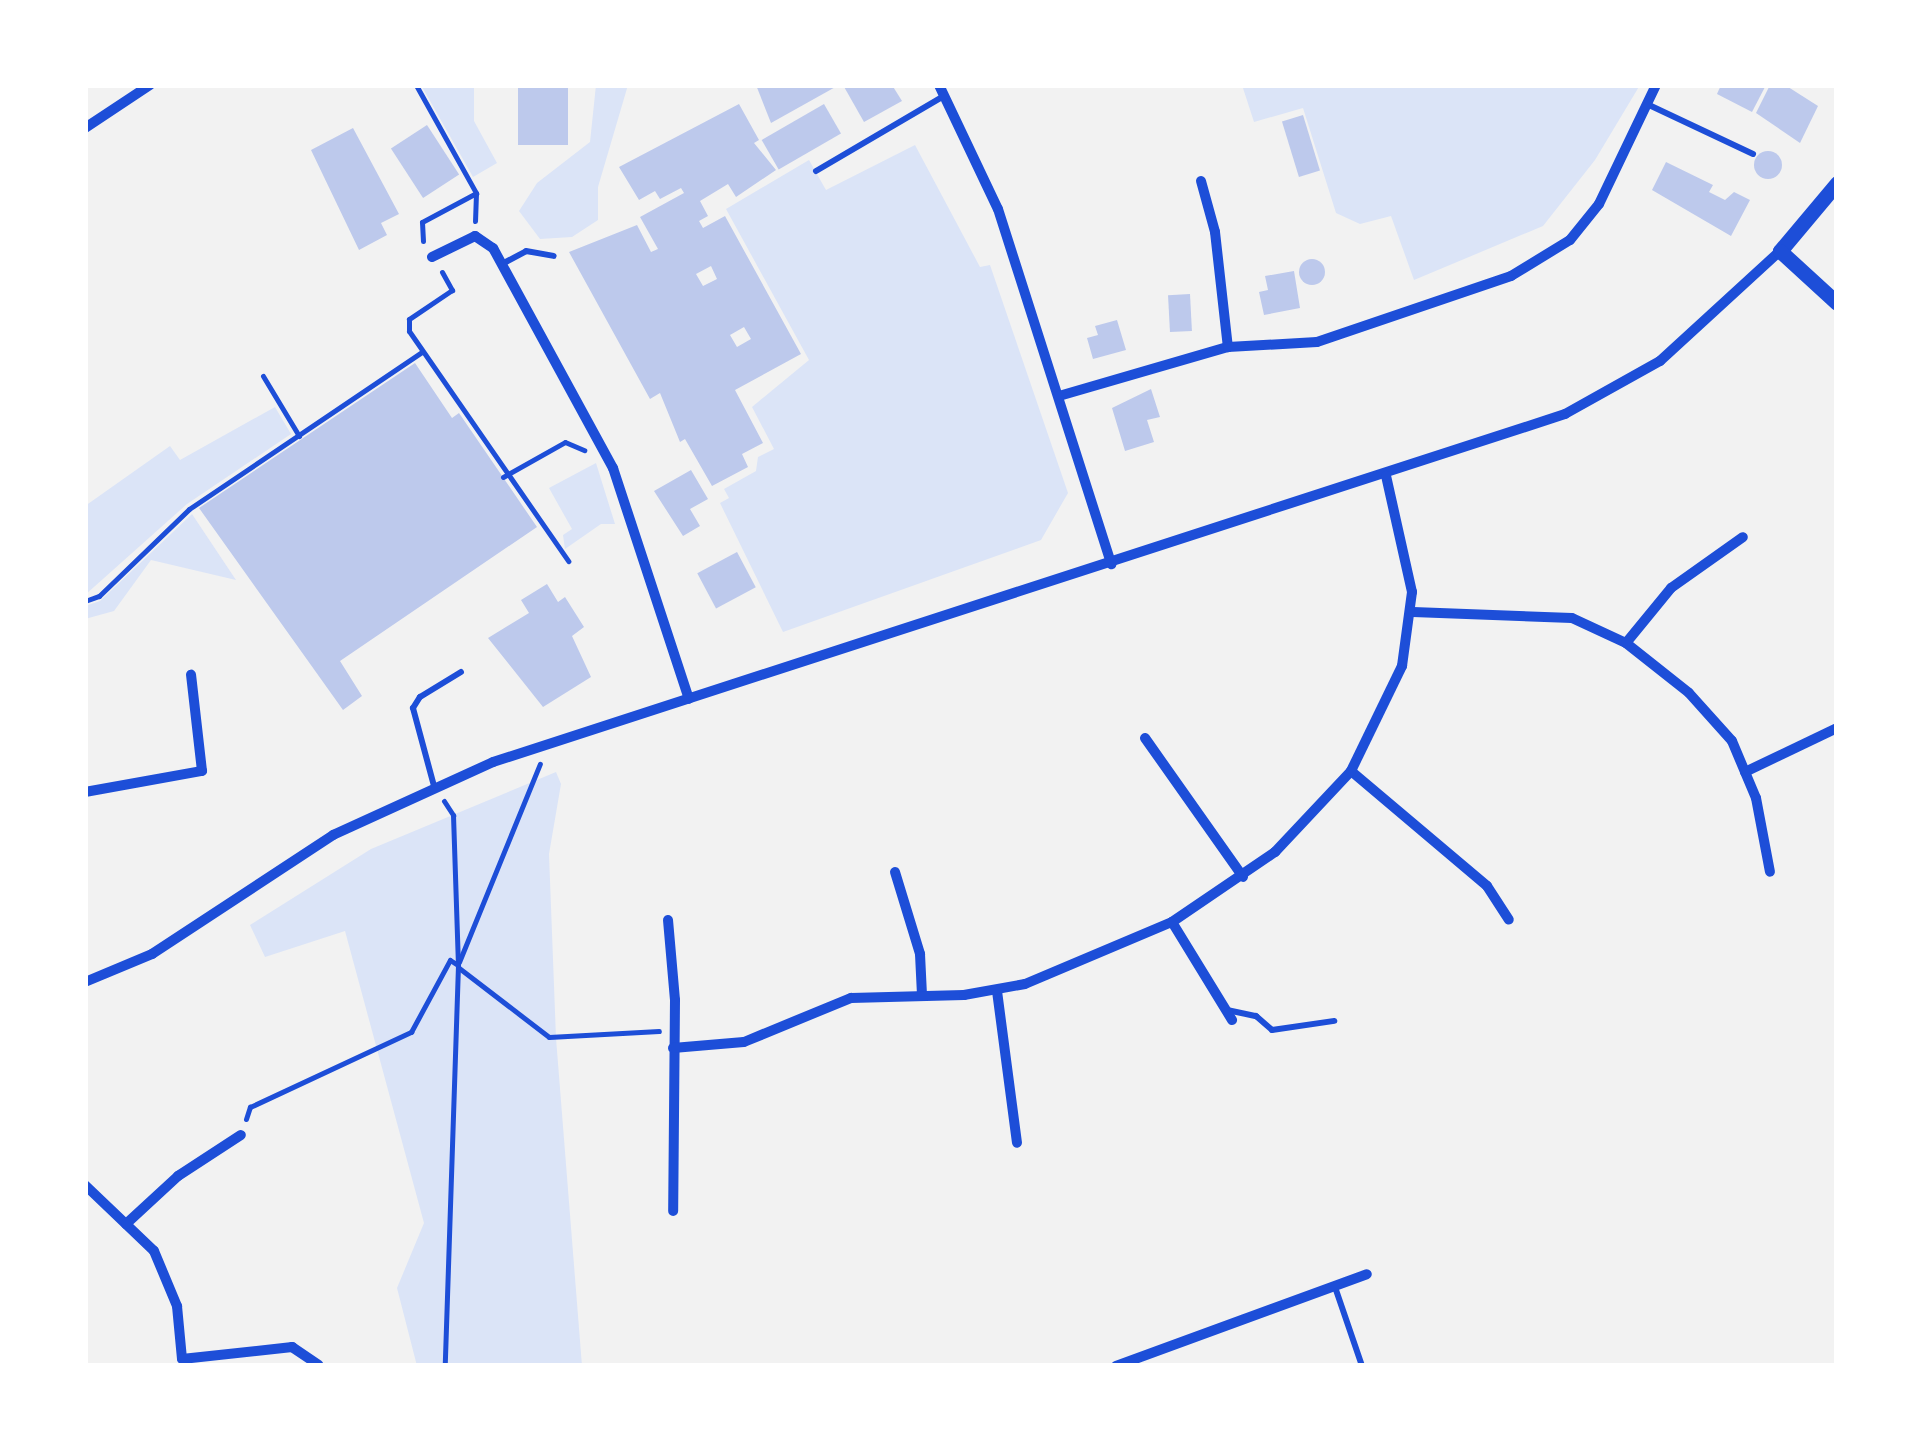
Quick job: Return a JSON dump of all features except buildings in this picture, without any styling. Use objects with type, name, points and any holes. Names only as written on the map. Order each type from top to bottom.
[{"type":"street","points":[[85,128],[150,85]]},
{"type":"street","points":[[1059,396],[1228,347],[1317,342],[1512,276],[1570,240],[1599,204],[1656,85]]},
{"type":"street","points":[[942,90],[998,209],[1110,564]]},
{"type":"street","points":[[1201,182],[1215,232],[1228,347]]},
{"type":"street","points":[[85,982],[152,954],[333,835],[434,786],[547,742],[1386,476],[1564,414],[1660,361],[1780,251],[1837,183]]},
{"type":"street","points":[[432,257],[475,236],[493,248],[602,444],[689,698]]},
{"type":"street","points":[[1780,251],[1837,303]]},
{"type":"street","points":[[673,1048],[744,1042],[850,998],[997,991],[1172,922],[1242,877],[1306,824],[1352,771],[1394,688],[1412,612],[1405,540],[1386,476]]},
{"type":"street","points":[[1626,643],[1672,588],[1742,537]]},
{"type":"street","points":[[1412,612],[1572,618],[1626,643],[1700,705],[1732,741],[1745,772],[1770,872]]},
{"type":"street","points":[[85,792],[202,771],[191,675]]},
{"type":"street","points":[[1745,772],[1837,728]]},
{"type":"street","points":[[1145,738],[1242,877]]},
{"type":"street","points":[[1352,771],[1487,886],[1509,920]]},
{"type":"street","points":[[896,872],[920,954],[922,995]]},
{"type":"street","points":[[668,920],[674,1030],[673,1211]]},
{"type":"street","points":[[1172,922],[1229,1015]]},
{"type":"street","points":[[997,991],[1017,1142]]},
{"type":"street","points":[[126,1224],[178,1176],[241,1136]]},
{"type":"street","points":[[85,1185],[154,1251],[170,1288],[182,1359],[292,1347],[319,1364]]},
{"type":"street","points":[[1116,1366],[1367,1274]]},
{"type":"lane","points":[[816,171],[942,90]]},
{"type":"lane","points":[[1649,106],[1753,154]]},
{"type":"lane","points":[[502,264],[526,251],[554,256]]},
{"type":"lane","points":[[434,786],[413,708],[420,697],[461,672]]},
{"type":"lane","points":[[1229,1015],[1256,1016],[1272,1030],[1334,1021]]},
{"type":"lane","points":[[1335,1286],[1362,1366]]},
{"type":"path","points":[[416,85],[476,192],[475,236]]},
{"type":"path","points":[[476,192],[422,222],[420,235],[452,290],[410,319],[422,352],[568,561]]},
{"type":"path","points":[[85,601],[99,596],[189,510],[422,352]]},
{"type":"path","points":[[263,376],[298,436]]},
{"type":"path","points":[[506,475],[565,442],[588,451],[602,444]]},
{"type":"path","points":[[458,965],[547,742]]},
{"type":"path","points":[[434,786],[453,815],[458,965],[445,1366]]},
{"type":"path","points":[[241,1136],[250,1107],[411,1032],[450,960],[549,1037],[674,1030]]},
{"type":"shaded area","points":[[421,85],[474,85],[474,121],[497,163],[473,177]]},
{"type":"shaded area","points":[[596,85],[628,85],[598,187],[598,220],[572,237],[540,239],[519,211],[537,183],[590,142]]},
{"type":"shaded area","points":[[1242,85],[1640,85],[1595,160],[1543,226],[1414,280],[1391,216],[1360,224],[1336,213],[1303,108],[1254,122]]},
{"type":"shaded area","points":[[915,145],[980,267],[990,265],[1068,493],[1041,540],[783,632],[720,503],[729,498],[724,489],[756,471],[758,457],[774,449],[752,407],[809,360],[726,209],[809,160],[826,190]]},
{"type":"shaded area","points":[[275,407],[291,434],[187,504],[85,595],[85,506],[170,446],[180,460]]},
{"type":"shaded area","points":[[596,463],[615,524],[601,524],[565,549],[563,535],[572,529],[549,488]]},
{"type":"shaded area","points":[[192,514],[236,580],[151,560],[114,611],[85,619],[85,606],[100,601]]},
{"type":"shaded area","points":[[556,772],[561,784],[549,854],[556,1038],[582,1366],[417,1366],[397,1288],[424,1223],[345,931],[265,957],[250,925],[371,849]]}]
